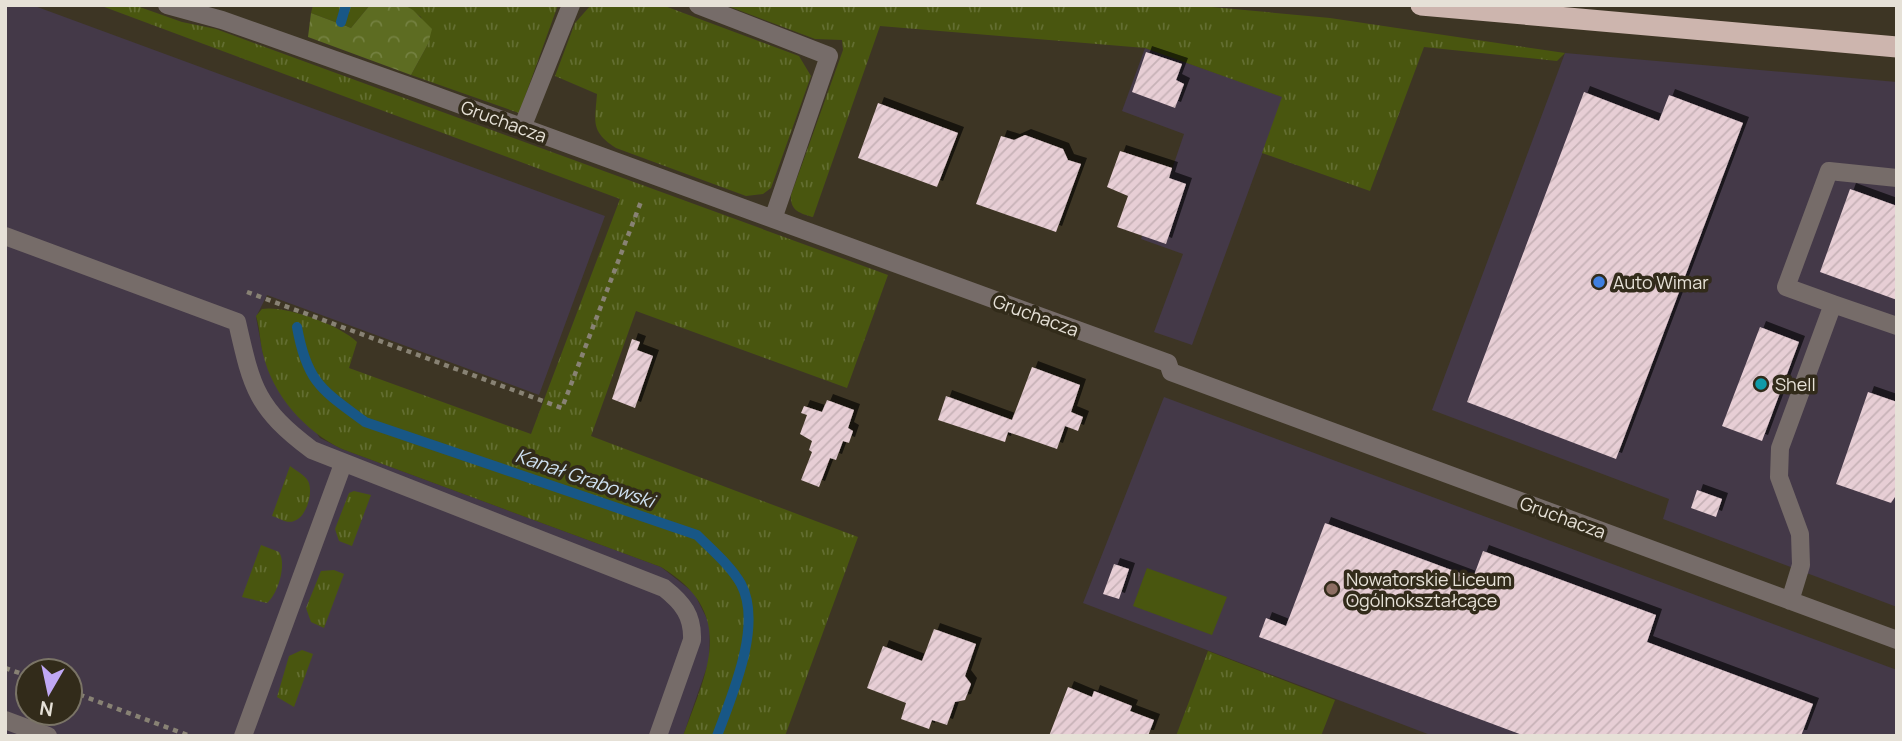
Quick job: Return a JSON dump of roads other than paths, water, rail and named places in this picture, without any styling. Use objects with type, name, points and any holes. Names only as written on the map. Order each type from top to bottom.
[{"type":"highway","points":[[1421,5],[1897,47]]},
{"type":"street","name":"Gruchacza","points":[[167,5],[222,20],[1168,363],[1171,372],[1183,377],[1897,640]]},
{"type":"street","points":[[522,128],[571,5]]},
{"type":"street","points":[[698,5],[830,55],[773,219]]},
{"type":"street","points":[[1897,178],[1829,171],[1786,287],[1897,326]]},
{"type":"street","points":[[5,236],[237,322],[252,386],[265,407],[289,433],[312,450],[664,588],[684,605],[693,625],[692,640],[658,736]]},
{"type":"street","points":[[1790,601],[1801,565],[1800,534],[1779,477],[1780,448],[1833,304]]},
{"type":"street","points":[[243,736],[343,464]]},
{"type":"street","points":[[5,720],[48,736]]},
{"type":"waterway","name":"Kanał Grabowski","points":[[341,22],[346,5]]},
{"type":"waterway","name":"Kanał Grabowski","points":[[297,327],[306,361],[319,384],[365,422],[697,535],[715,552],[741,584],[749,619],[743,660],[717,736]]},
{"type":"place","name":"Auto Wimar","points":[[1599,282]]},
{"type":"place","name":"Shell","points":[[1761,384]]},
{"type":"place","name":"Nowatorskie Liceum Ogólnokształcące","points":[[1332,589]]}]
